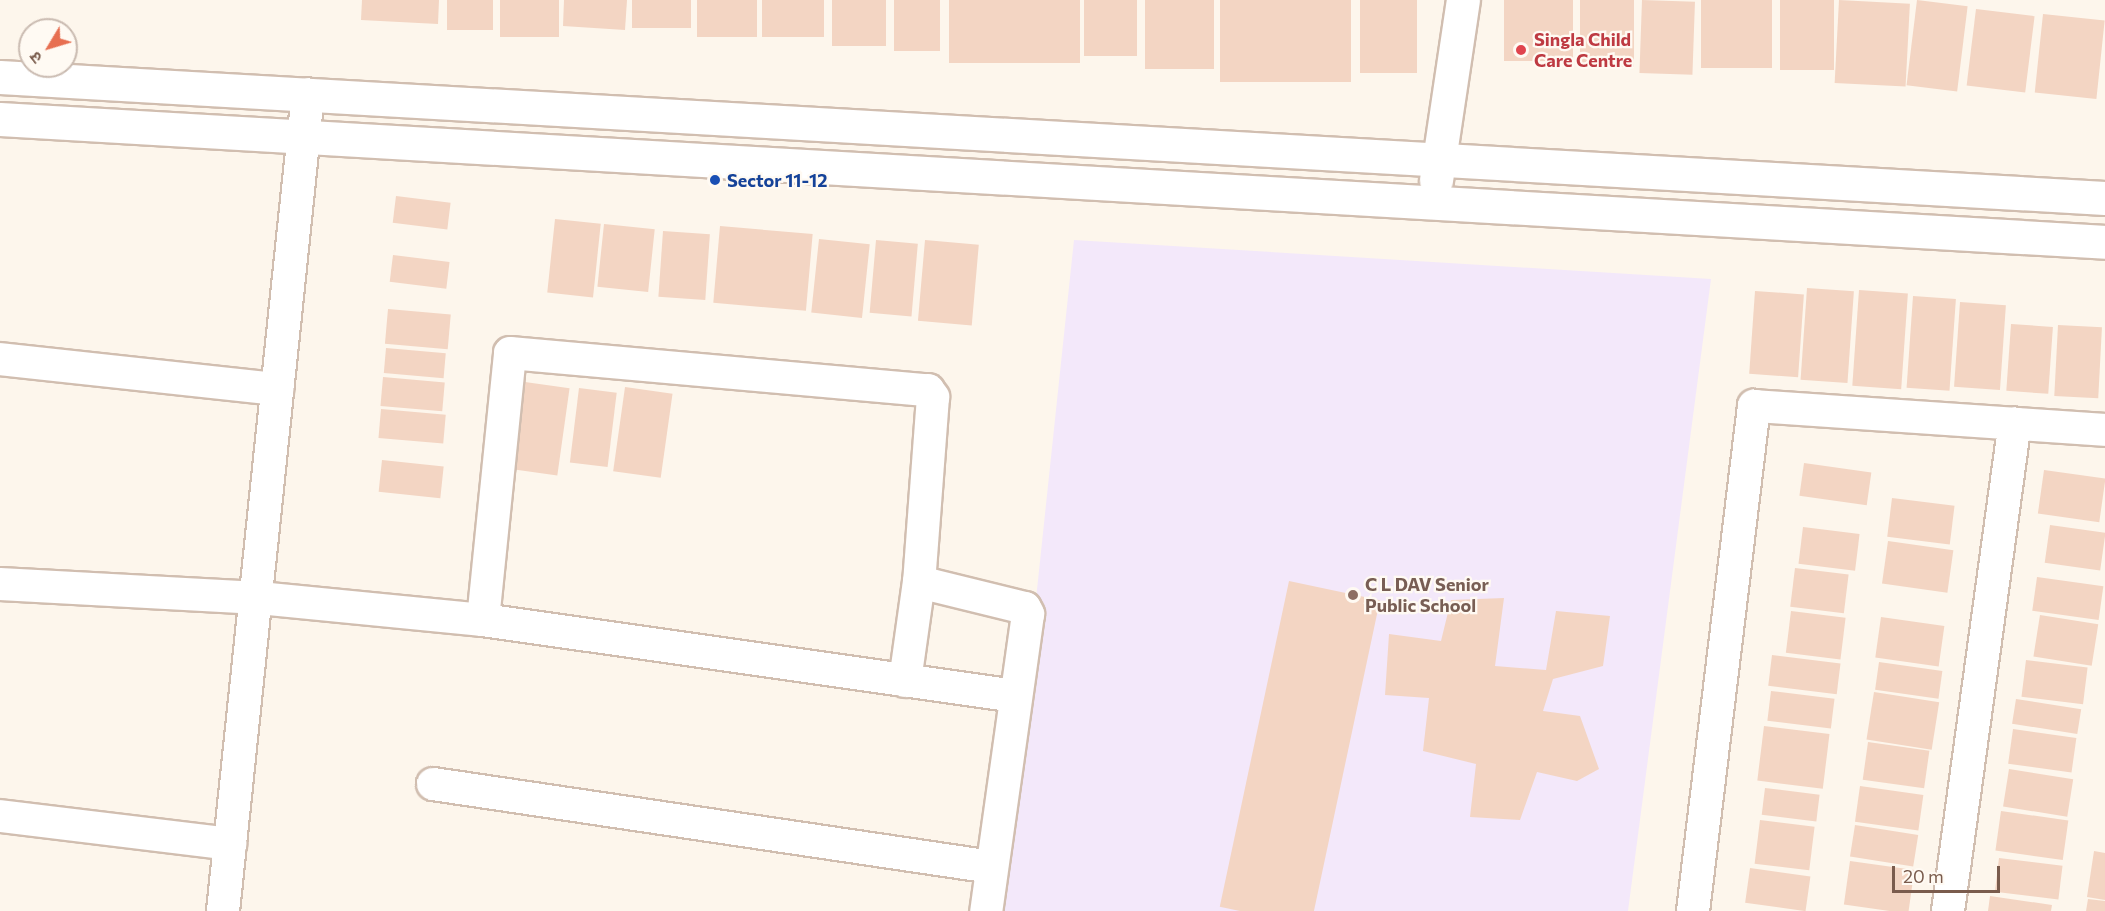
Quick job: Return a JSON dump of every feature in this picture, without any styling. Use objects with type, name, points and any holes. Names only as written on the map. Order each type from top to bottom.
[{"type":"street","points":[[1435,202],[1438,159],[1463,0]]},
{"type":"street","points":[[0,76],[2105,198]]},
{"type":"street","points":[[223,911],[259,598],[277,389],[308,94]]},
{"type":"street","points":[[0,119],[2105,242]]},
{"type":"street","points":[[483,620],[507,360],[510,353],[517,351],[932,392],[919,582],[905,681]]},
{"type":"street","points":[[0,359],[277,389]]},
{"type":"street","points":[[1693,911],[1754,406],[2105,430]]},
{"type":"street","points":[[1948,911],[2015,424]]},
{"type":"street","points":[[919,582],[1025,608],[1016,696],[986,911]]},
{"type":"street","points":[[0,584],[259,598],[483,620],[1016,696]]},
{"type":"street","points":[[434,784],[992,867]]},
{"type":"street","points":[[0,816],[230,844]]},
{"type":"shaded area","name":"C L DAV Senior Public School","points":[[1074,240],[1711,279],[1628,911],[1003,911]]},
{"type":"building","points":[[362,0],[439,0],[438,24],[361,20]]},
{"type":"building","points":[[447,0],[493,0],[493,30],[447,30]]},
{"type":"building","points":[[500,0],[559,0],[559,37],[500,37]]},
{"type":"building","points":[[564,0],[627,0],[625,30],[563,26]]},
{"type":"building","points":[[632,0],[691,0],[691,28],[632,28]]},
{"type":"building","points":[[697,0],[757,0],[757,37],[697,37]]},
{"type":"building","points":[[762,0],[824,0],[824,37],[762,37]]},
{"type":"building","points":[[832,0],[886,0],[886,46],[832,46]]},
{"type":"building","points":[[894,0],[940,0],[940,51],[894,51]]},
{"type":"building","points":[[949,0],[1080,0],[1080,63],[949,63]]},
{"type":"building","points":[[1084,0],[1137,0],[1137,56],[1084,56]]},
{"type":"building","points":[[1145,0],[1214,0],[1214,69],[1145,69]]},
{"type":"building","points":[[1220,0],[1351,0],[1351,82],[1220,82]]},
{"type":"building","points":[[1360,0],[1417,0],[1417,73],[1360,73]]},
{"type":"building","points":[[1504,0],[1573,0],[1573,61],[1504,61]]},
{"type":"building","points":[[1580,0],[1634,0],[1634,67],[1580,67]]},
{"type":"building","points":[[1642,0],[1695,2],[1692,75],[1639,73]]},
{"type":"building","points":[[1701,0],[1772,0],[1772,68],[1701,68]]},
{"type":"building","points":[[1780,0],[1834,0],[1834,70],[1780,70]]},
{"type":"building","points":[[1839,0],[1910,4],[1906,87],[1835,83]]},
{"type":"building","points":[[1917,0],[1968,6],[1957,92],[1907,85]]},
{"type":"building","points":[[1976,9],[2035,16],[2025,93],[1967,85]]},
{"type":"building","points":[[2043,14],[2105,20],[2096,99],[2035,93]]},
{"type":"building","points":[[396,196],[451,203],[447,230],[393,223]]},
{"type":"building","points":[[555,219],[601,224],[593,297],[547,293]]},
{"type":"building","points":[[604,224],[655,229],[648,292],[597,287]]},
{"type":"building","points":[[720,226],[813,234],[806,311],[713,303]]},
{"type":"building","points":[[663,231],[710,234],[705,300],[658,297]]},
{"type":"building","points":[[819,239],[870,244],[862,318],[811,313]]},
{"type":"building","points":[[876,240],[918,244],[911,316],[870,313]]},
{"type":"building","points":[[925,240],[979,245],[972,325],[918,321]]},
{"type":"building","points":[[393,255],[450,262],[446,289],[390,282]]},
{"type":"building","points":[[1807,288],[1854,291],[1847,383],[1801,380]]},
{"type":"building","points":[[1859,290],[1908,293],[1901,389],[1852,386]]},
{"type":"building","points":[[1755,291],[1804,294],[1798,377],[1749,374]]},
{"type":"building","points":[[1913,296],[1956,299],[1949,391],[1907,388]]},
{"type":"building","points":[[1960,302],[2006,305],[2000,390],[1954,387]]},
{"type":"building","points":[[388,309],[451,314],[448,349],[385,344]]},
{"type":"building","points":[[2011,324],[2053,327],[2048,394],[2006,391]]},
{"type":"building","points":[[2058,325],[2102,327],[2098,398],[2054,396]]},
{"type":"building","points":[[386,348],[446,353],[444,378],[384,373]]},
{"type":"building","points":[[383,377],[445,382],[442,411],[380,406]]},
{"type":"building","points":[[525,382],[570,388],[557,475],[513,469]]},
{"type":"building","points":[[625,387],[673,394],[661,478],[613,471]]},
{"type":"building","points":[[579,388],[617,393],[608,467],[570,462]]},
{"type":"building","points":[[381,409],[446,415],[443,444],[378,438]]},
{"type":"building","points":[[382,460],[444,466],[440,498],[379,492]]},
{"type":"building","points":[[1804,463],[1871,472],[1867,505],[1799,496]]},
{"type":"building","points":[[2044,470],[2105,479],[2099,522],[2038,514]]},
{"type":"building","points":[[1892,498],[1955,506],[1950,544],[1887,537]]},
{"type":"building","points":[[2050,525],[2105,533],[2100,570],[2045,563]]},
{"type":"building","points":[[1803,527],[1860,534],[1855,571],[1798,564]]},
{"type":"building","points":[[1888,541],[1953,550],[1947,593],[1882,584]]},
{"type":"building","points":[[1795,568],[1849,575],[1844,613],[1790,607]]},
{"type":"building","points":[[2037,577],[2103,586],[2099,620],[2032,611]]},
{"type":"building","points":[[1289,581],[1380,600],[1314,911],[1240,911],[1220,907]]},
{"type":"building","points":[[1504,598],[1495,666],[1546,670],[1556,611],[1610,616],[1603,666],[1553,679],[1543,711],[1580,716],[1599,769],[1577,781],[1537,772],[1520,820],[1470,817],[1476,764],[1423,751],[1429,698],[1385,695],[1389,634],[1441,641],[1451,600]]},
{"type":"building","points":[[1791,611],[1846,618],[1840,659],[1786,653]]},
{"type":"building","points":[[2040,615],[2098,624],[2092,666],[2033,656]]},
{"type":"building","points":[[1881,617],[1944,626],[1939,667],[1875,658]]},
{"type":"building","points":[[1772,655],[1840,663],[1837,694],[1768,686]]},
{"type":"building","points":[[2026,660],[2088,668],[2083,704],[2021,697]]},
{"type":"building","points":[[1879,662],[1942,671],[1938,699],[1875,690]]},
{"type":"building","points":[[1771,691],[1835,699],[1831,729],[1767,721]]},
{"type":"building","points":[[1874,692],[1939,702],[1932,750],[1866,739]]},
{"type":"building","points":[[2016,699],[2081,709],[2077,734],[2012,724]]},
{"type":"building","points":[[1764,726],[1830,734],[1823,789],[1757,781]]},
{"type":"building","points":[[2013,729],[2076,738],[2072,773],[2008,764]]},
{"type":"building","points":[[1868,742],[1929,751],[1924,788],[1863,780]]},
{"type":"building","points":[[2009,769],[2073,779],[2067,817],[2003,807]]},
{"type":"building","points":[[1860,786],[1923,795],[1918,831],[1855,822]]},
{"type":"building","points":[[1765,788],[1820,795],[1816,822],[1762,815]]},
{"type":"building","points":[[2001,811],[2068,820],[2063,860],[1995,851]]},
{"type":"building","points":[[1760,820],[1815,827],[1809,870],[1755,864]]},
{"type":"building","points":[[1855,825],[1918,835],[1913,867],[1850,857]]},
{"type":"building","points":[[2094,851],[2105,853],[2105,900],[2087,897]]},
{"type":"building","points":[[1999,858],[2063,866],[2058,900],[1995,892]]},
{"type":"building","points":[[1850,861],[1914,870],[1909,911],[1890,911],[1844,905]]},
{"type":"building","points":[[1750,868],[1810,876],[1806,911],[1745,903]]},
{"type":"building","points":[[1990,896],[2052,905],[2051,911],[1988,911]]},
{"type":"building","points":[[2088,899],[2105,901],[2105,911],[2086,911]]},
{"type":"place","name":"Singla Child Care Centre","points":[[1521,50]]},
{"type":"place","name":"Sector 11-12","points":[[715,180]]},
{"type":"place","name":"C L DAV Senior Public School","points":[[1353,595]]}]
